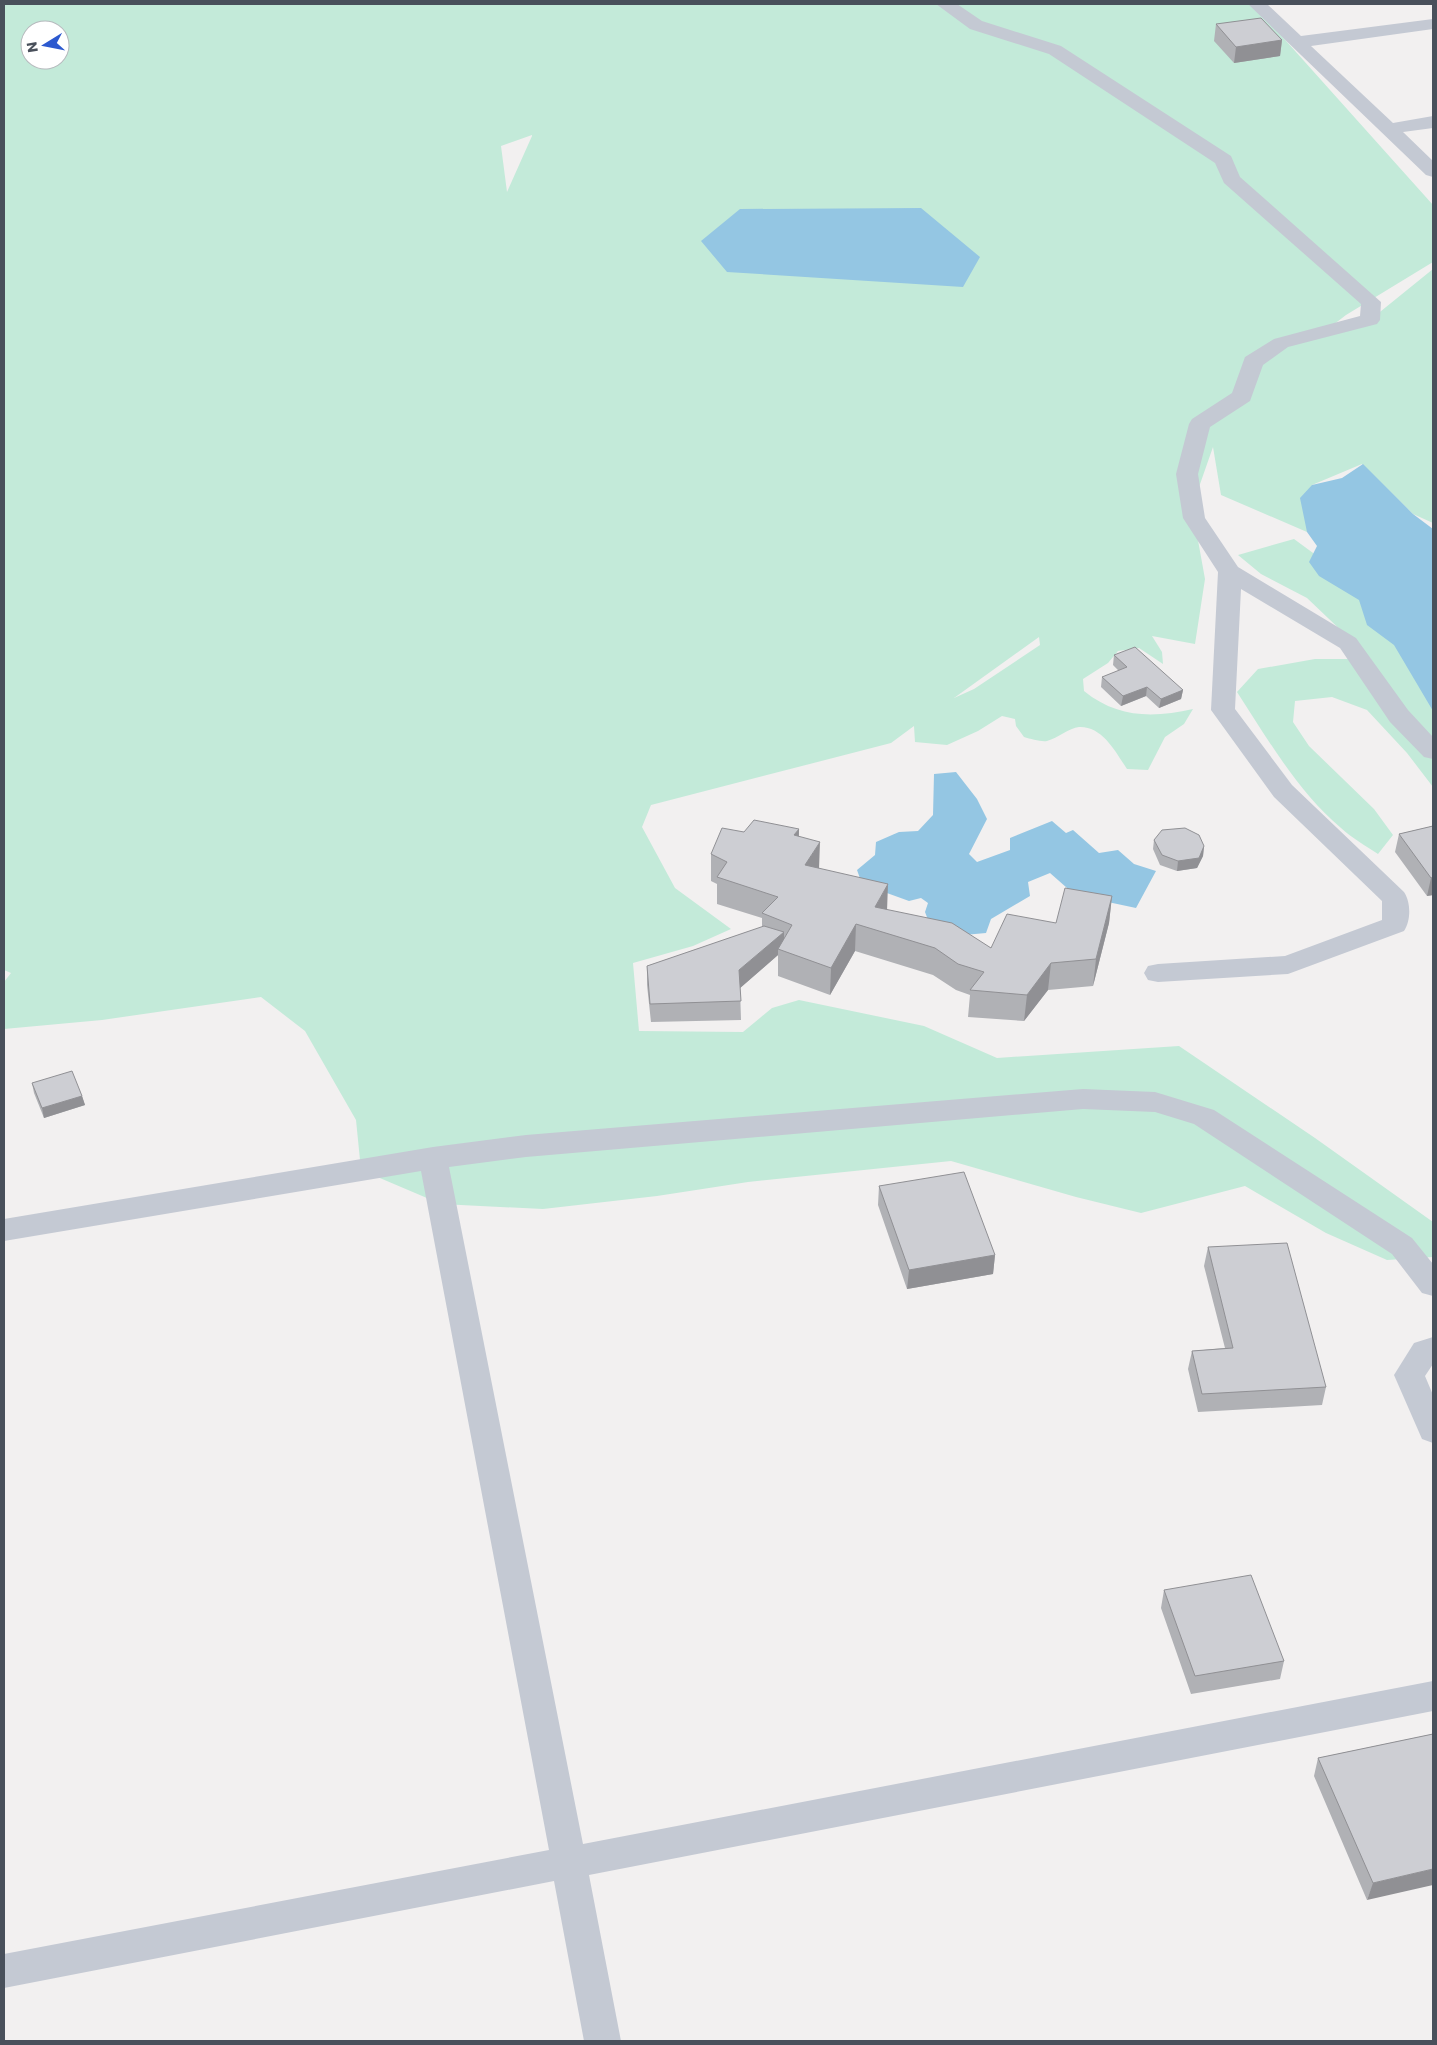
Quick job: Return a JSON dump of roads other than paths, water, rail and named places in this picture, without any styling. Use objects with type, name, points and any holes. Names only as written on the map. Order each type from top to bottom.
[{"type":"street","points":[[944,4],[976,25],[1055,50],[1224,160],[1231,179],[1371,302],[1370,320],[1280,343],[1254,362],[1242,396],[1200,424],[1187,474],[1194,518],[1230,572],[1348,643],[1399,716],[1433,751]]},
{"type":"street","points":[[1258,4],[1433,170]]},
{"type":"street","points":[[1298,42],[1433,24]]},
{"type":"street","points":[[1389,128],[1433,122]]},
{"type":"street","points":[[1158,973],[1288,965],[1395,925],[1396,898],[1283,791],[1224,710],[1230,572]]},
{"type":"street","points":[[4,1230],[433,1158],[526,1146],[1073,1100],[1155,1102],[1204,1117],[1402,1246],[1433,1285]]},
{"type":"street","points":[[433,1158],[603,2041]]},
{"type":"street","points":[[1433,1349],[1425,1352],[1409,1375],[1433,1430]]},
{"type":"street","points":[[4,1971],[1433,1696]]},
{"type":"water","points":[[921,208],[980,257],[963,287],[727,272],[701,241],[740,209]]},
{"type":"water","points":[[1363,464],[1413,514],[1433,529],[1433,711],[1394,645],[1367,625],[1359,600],[1319,576],[1309,562],[1317,546],[1307,532],[1300,498],[1312,485],[1342,478]]},
{"type":"water","points":[[956,772],[977,799],[987,819],[969,854],[977,862],[1010,850],[1010,838],[1052,821],[1066,833],[1073,830],[1099,853],[1118,850],[1134,864],[1156,871],[1136,908],[1075,895],[1050,873],[1028,882],[1030,896],[991,919],[986,933],[953,936],[930,925],[925,912],[928,903],[921,898],[909,901],[862,884],[857,870],[875,855],[876,842],[899,832],[918,831],[933,815],[934,774]]}]
